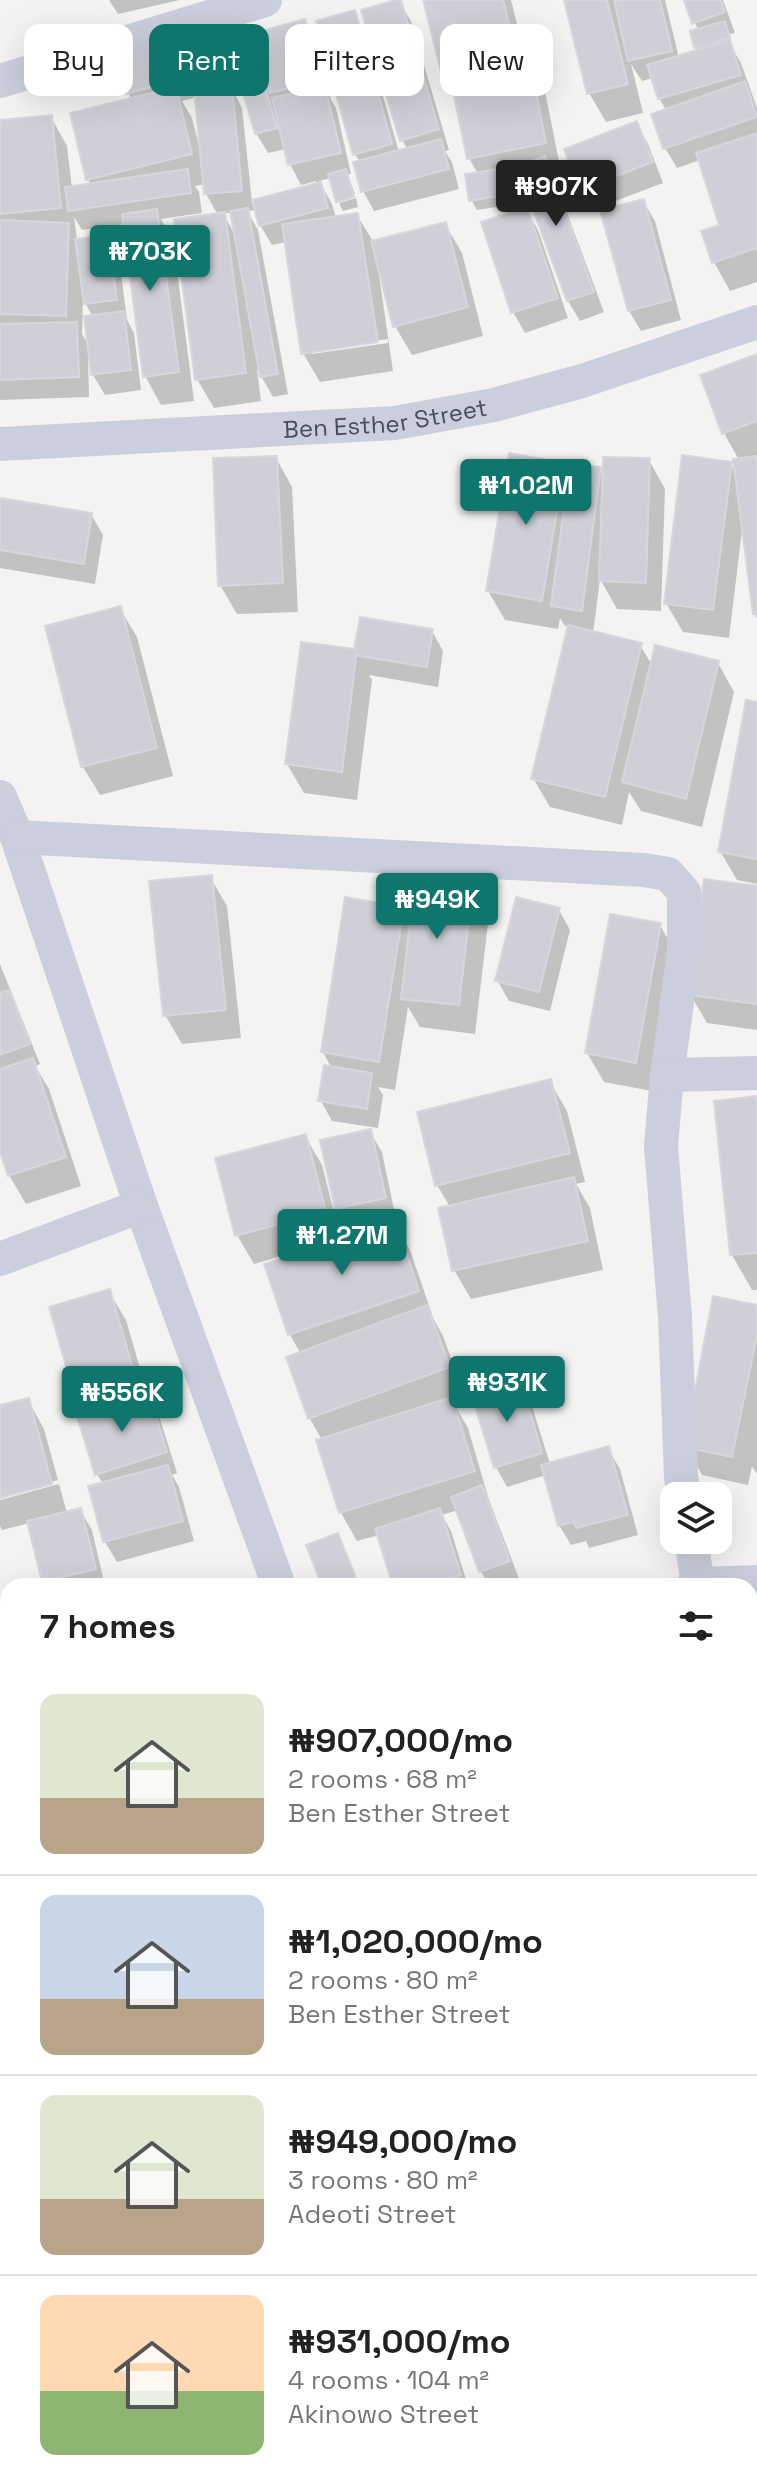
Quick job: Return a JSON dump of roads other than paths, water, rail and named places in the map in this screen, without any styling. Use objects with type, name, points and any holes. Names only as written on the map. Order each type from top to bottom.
[{"type":"street","points":[[0,81],[265,0]]},
{"type":"street","name":"Ben Esther Street","points":[[0,444],[395,423],[494,405],[582,381],[757,322]]},
{"type":"street","points":[[0,797],[17,837],[141,1206],[276,1578]]},
{"type":"street","points":[[17,837],[644,870],[668,874],[684,892],[684,937],[661,1146],[675,1317],[682,1482]]},
{"type":"street","points":[[667,1075],[757,1073]]},
{"type":"street","points":[[0,1259],[141,1206]]},
{"type":"street","points":[[693,1554],[695,1578]]}]
